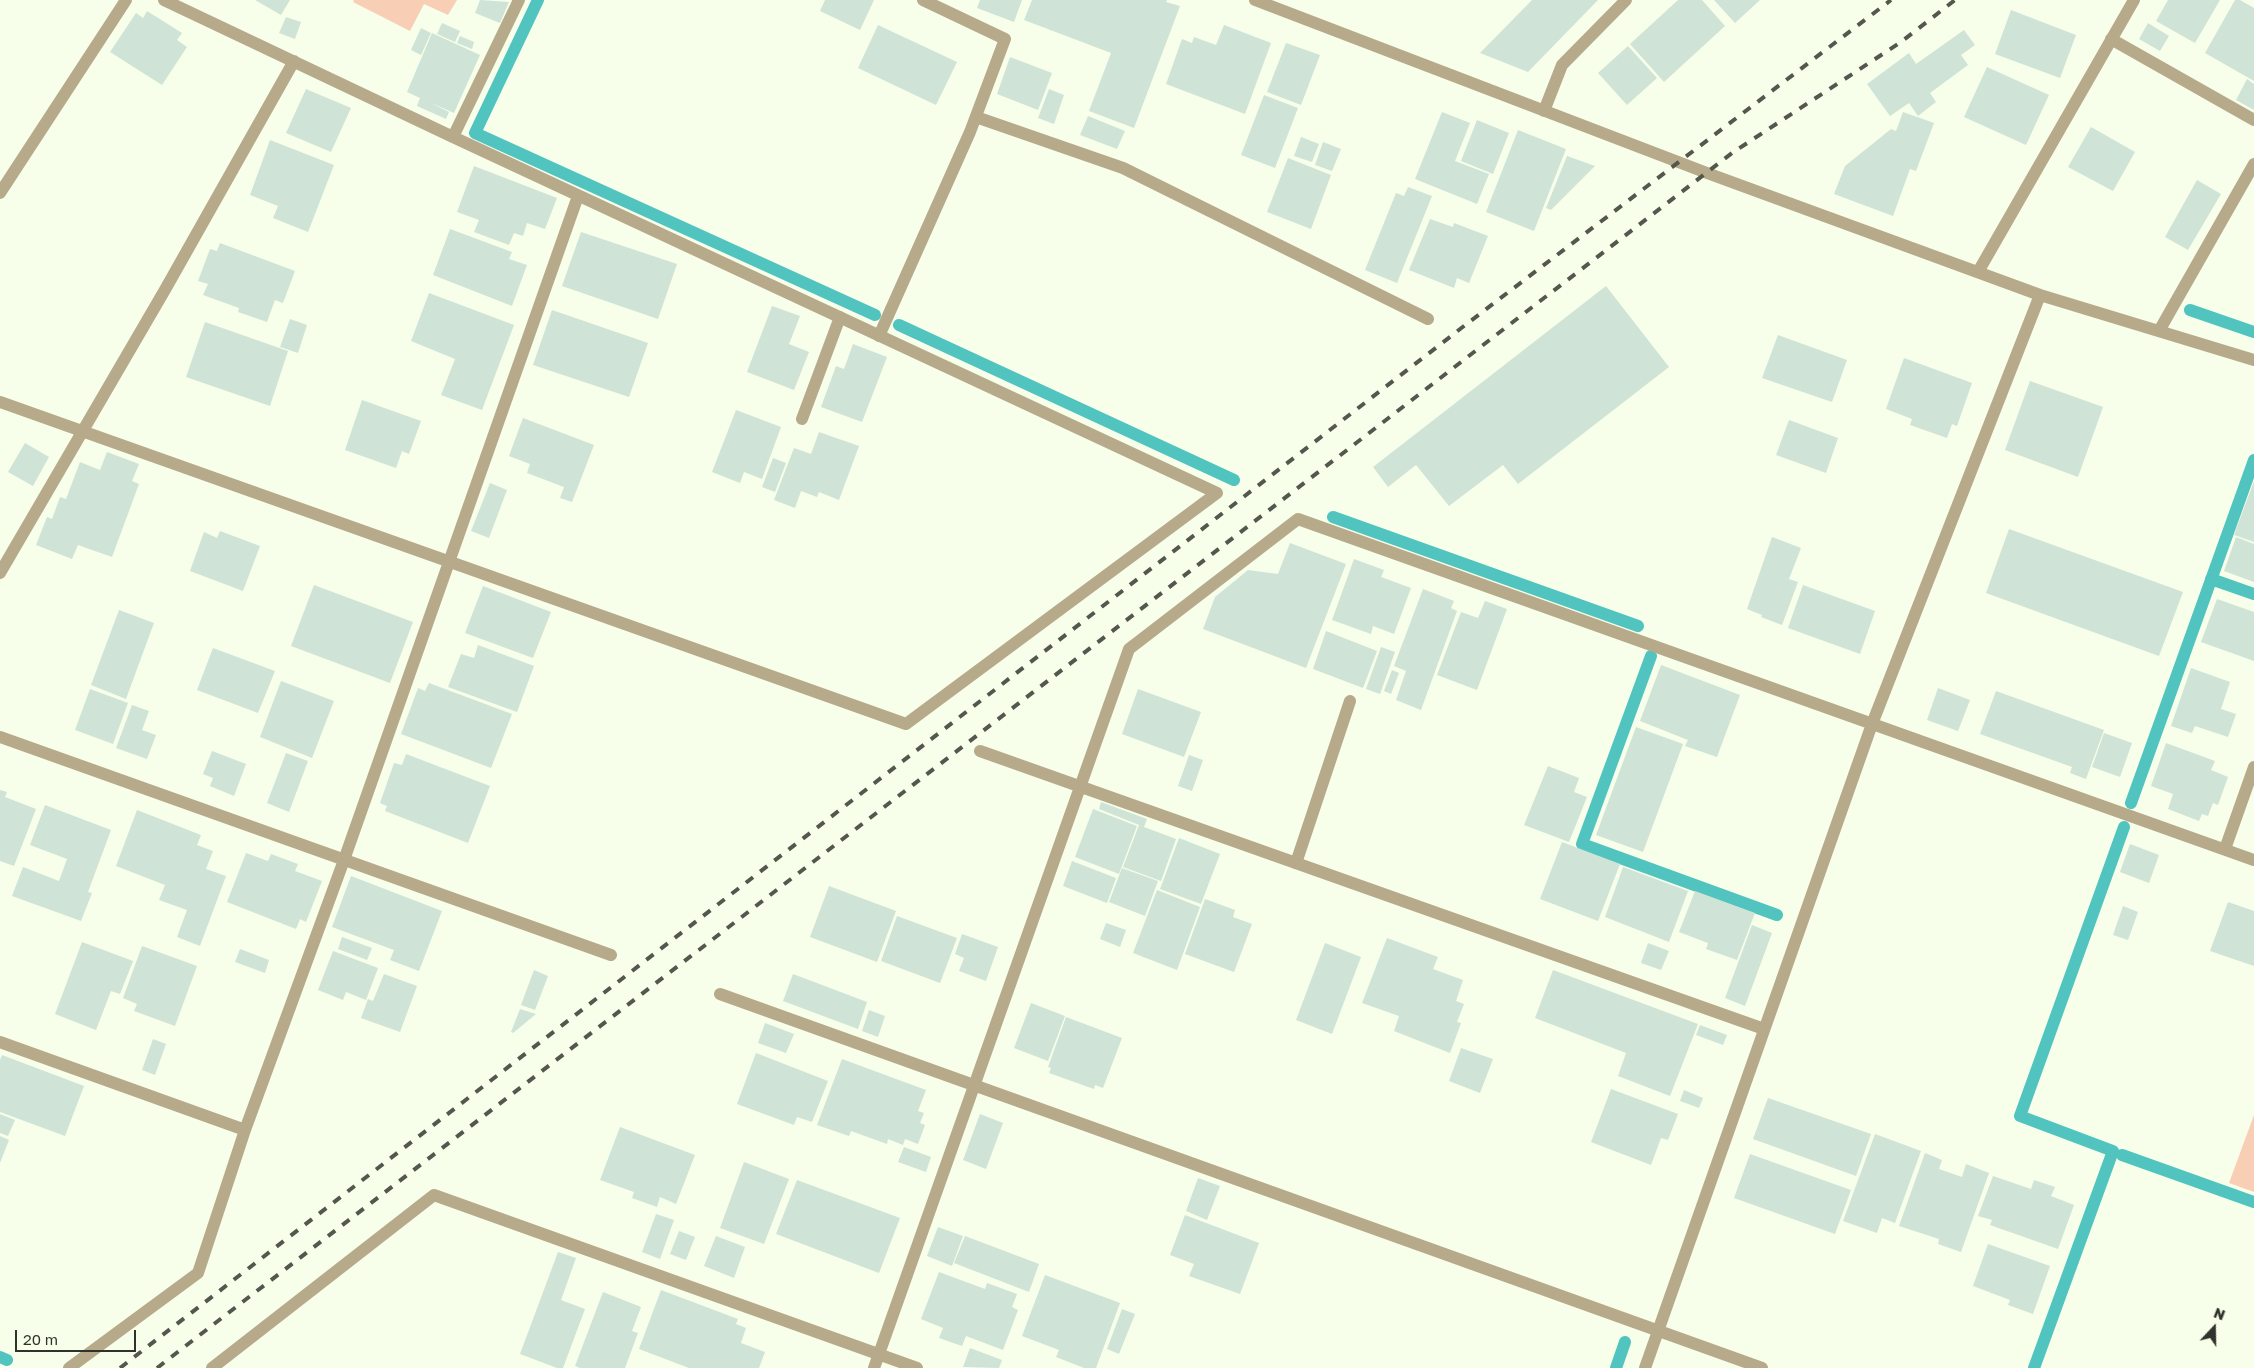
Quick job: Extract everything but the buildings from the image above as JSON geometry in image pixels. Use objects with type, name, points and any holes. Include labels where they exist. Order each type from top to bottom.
[{"type":"street","points":[[0,193],[126,0]]},
{"type":"street","points":[[0,402],[906,724],[1217,492],[453,138],[164,0]]},
{"type":"street","points":[[453,138],[519,0]]},
{"type":"street","points":[[879,336],[976,116],[1005,40],[923,0]]},
{"type":"street","points":[[1255,0],[1544,111],[2040,295],[2254,360]]},
{"type":"street","points":[[1544,111],[1562,65],[1626,0]]},
{"type":"street","points":[[1978,272],[2134,0]]},
{"type":"street","points":[[2111,40],[2254,120]]},
{"type":"street","points":[[0,573],[294,61]]},
{"type":"street","points":[[976,116],[1123,168],[1428,319]]},
{"type":"street","points":[[2159,331],[2254,164]]},
{"type":"street","points":[[69,1368],[198,1273],[245,1130],[344,860],[578,196]]},
{"type":"street","points":[[1645,1368],[1872,724],[2040,295]]},
{"type":"street","points":[[802,419],[840,317]]},
{"type":"street","points":[[874,1368],[1129,649],[1298,519],[2254,860]]},
{"type":"street","points":[[1296,863],[1350,701]]},
{"type":"street","points":[[0,737],[611,955]]},
{"type":"street","points":[[980,751],[1764,1029]]},
{"type":"street","points":[[2225,849],[2254,767]]},
{"type":"street","points":[[720,994],[1762,1368]]},
{"type":"street","points":[[0,1042],[245,1130]]},
{"type":"street","points":[[212,1368],[434,1195],[917,1368]]},
{"type":"shaded area","points":[[354,0],[457,0],[448,15],[424,4],[410,31],[353,2]]},
{"type":"shaded area","points":[[2254,1115],[2254,1192],[2229,1183]]},
{"type":"waterway","points":[[538,0],[475,133],[875,315]]},
{"type":"waterway","points":[[2190,310],[2254,332]]},
{"type":"waterway","points":[[899,325],[1234,480]]},
{"type":"waterway","points":[[2131,803],[2254,460]]},
{"type":"waterway","points":[[1333,517],[1638,626]]},
{"type":"waterway","points":[[2211,579],[2254,594]]},
{"type":"waterway","points":[[1651,656],[1582,844],[1777,915]]},
{"type":"waterway","points":[[2034,1368],[2113,1151],[2020,1116],[2124,827]]},
{"type":"waterway","points":[[2122,1155],[2254,1202]]},
{"type":"waterway","points":[[1616,1368],[1625,1342]]},
{"type":"waterway","points":[[0,1357],[7,1360]]},
{"type":"railway","points":[[120,1368],[1464,326],[1891,0]]},
{"type":"railway","points":[[157,1368],[1732,153],[1901,42],[1955,0]]}]
